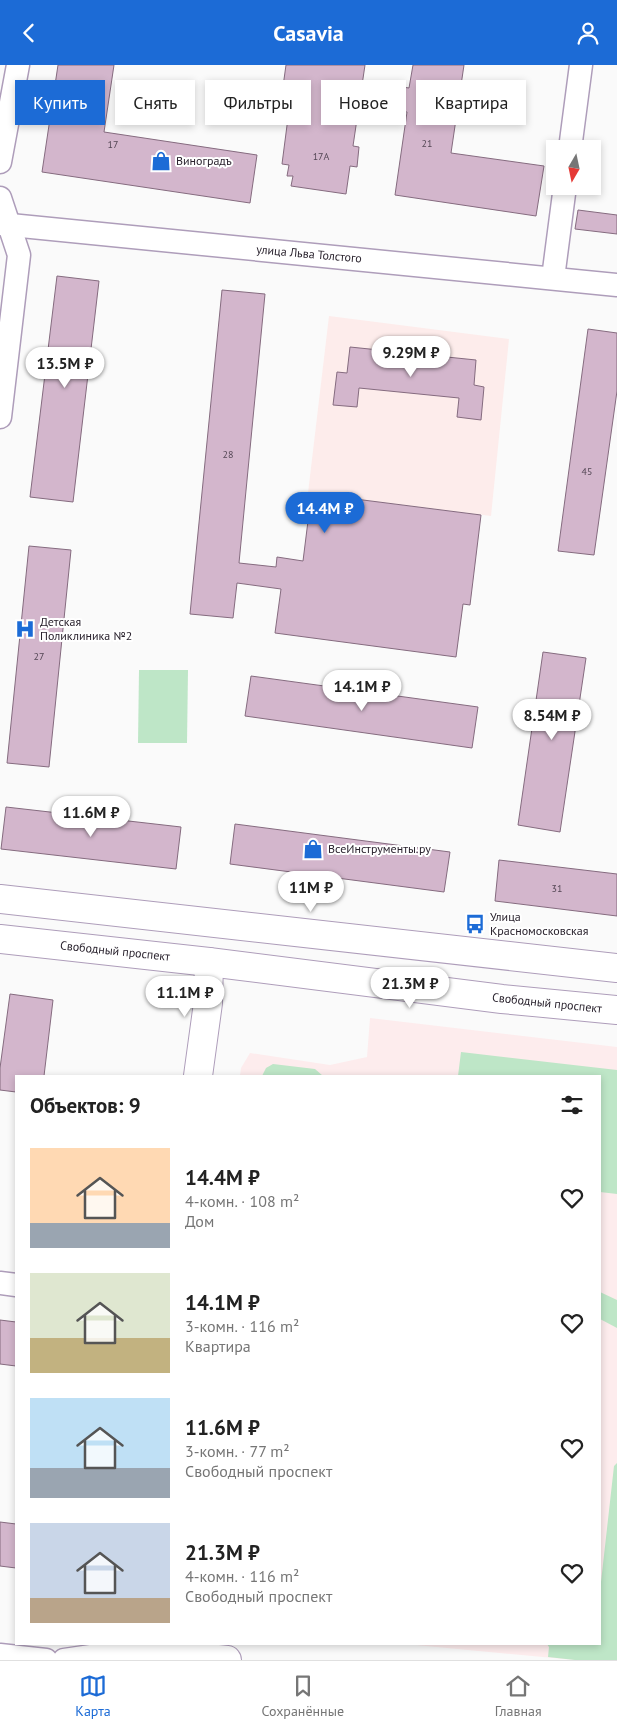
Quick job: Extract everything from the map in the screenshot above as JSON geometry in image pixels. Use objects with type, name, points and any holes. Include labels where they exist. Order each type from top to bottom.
[{"type":"main road","points":[[0,899],[617,968]]},
{"type":"main road","name":"Свободный проспект","points":[[0,939],[208,962],[502,999],[617,1010]]},
{"type":"main road","points":[[198,1075],[208,1003],[208,962]]},
{"type":"main road","points":[[133,1647],[227,1660]]},
{"type":"street","points":[[0,162],[18,65]]},
{"type":"street","points":[[571,140],[580,65]]},
{"type":"street","points":[[553,278],[564,195]]},
{"type":"street","points":[[0,198],[5,224],[19,255],[0,417]]},
{"type":"street","name":"улица Льва Толстого","points":[[5,224],[617,285]]},
{"type":"street","points":[[0,1283],[15,1285]]},
{"type":"street","points":[[64,1660],[133,1647]]},
{"type":"street","points":[[0,1655],[46,1660]]},
{"type":"shaded area","points":[[329,316],[509,339],[491,516],[308,493]]},
{"type":"shaded area","points":[[370,1018],[617,1047],[617,1660],[575,1660],[416,1645],[601,1645],[601,1075],[240,1075],[241,1068],[250,1053],[330,1065],[367,1057]]},
{"type":"green space","points":[[139,670],[188,670],[187,743],[138,743]]},
{"type":"green space","points":[[461,1052],[617,1070],[617,1194],[601,1192],[601,1075],[458,1075]]},
{"type":"green space","points":[[273,1064],[315,1069],[322,1075],[262,1075],[266,1068]]},
{"type":"green space","points":[[601,1292],[617,1300],[617,1328],[601,1320]]},
{"type":"green space","points":[[617,1463],[617,1660],[575,1660],[548,1657],[548,1645],[601,1645],[601,1582],[614,1466]]},
{"type":"building","points":[[58,65],[114,65],[104,132],[257,155],[250,203],[42,172],[49,125],[105,125],[105,80],[56,80]]},
{"type":"building","points":[[286,65],[365,65],[363,80],[321,80],[321,125],[356,125],[353,146],[359,147],[357,167],[350,166],[346,194],[291,186],[293,176],[287,176],[289,165],[282,164],[287,125],[311,125],[311,80],[284,80]]},
{"type":"building","points":[[413,65],[464,65],[462,80],[416,80],[416,125],[455,125],[451,153],[544,166],[536,216],[395,195],[406,125],[406,88],[409,88]]},
{"type":"building","points":[[578,210],[617,215],[617,234],[575,229]]},
{"type":"building","points":[[57,276],[99,281],[73,502],[30,497]]},
{"type":"building","points":[[222,290],[265,294],[239,563],[276,567],[277,557],[303,561],[308,521],[305,521],[308,493],[481,515],[470,605],[463,604],[456,657],[275,633],[281,589],[237,583],[233,618],[190,614]]},
{"type":"building","points":[[588,329],[617,333],[617,391],[594,555],[558,551]]},
{"type":"building","points":[[350,347],[476,360],[474,385],[484,387],[481,420],[457,417],[459,398],[359,388],[357,407],[333,405],[337,372],[347,373]]},
{"type":"building","points":[[29,546],[71,550],[49,767],[7,763]]},
{"type":"building","points":[[543,652],[586,658],[560,832],[518,825]]},
{"type":"building","points":[[251,676],[478,707],[472,748],[245,716]]},
{"type":"building","points":[[6,807],[181,827],[176,869],[1,849]]},
{"type":"building","points":[[235,824],[450,852],[444,892],[230,864]]},
{"type":"building","points":[[499,860],[617,874],[617,916],[495,901]]},
{"type":"building","points":[[10,994],[53,1000],[44,1075],[15,1075],[15,1092],[0,1090],[0,1068]]},
{"type":"building","points":[[0,1320],[15,1322],[15,1366],[0,1364]]},
{"type":"building","points":[[0,1522],[15,1524],[15,1568],[0,1566]]},
{"type":"place","name":"Виноградъ","points":[[161,161]]},
{"type":"place","name":"Детская Поликлиника №2","points":[[25,629]]},
{"type":"place","name":"ВсеИнструменты.ру","points":[[313,849]]},
{"type":"place","name":"Улица Красномосковская","points":[[475,924]]}]
